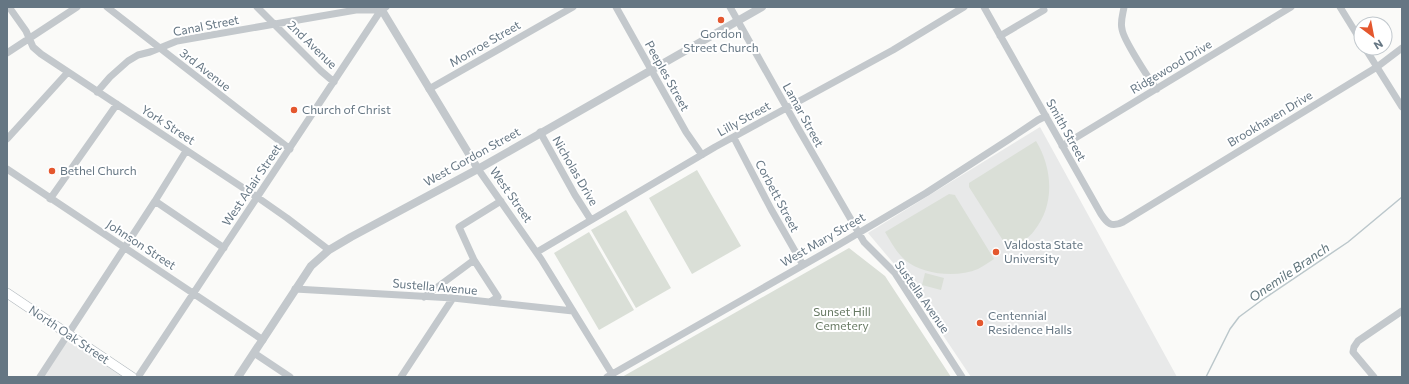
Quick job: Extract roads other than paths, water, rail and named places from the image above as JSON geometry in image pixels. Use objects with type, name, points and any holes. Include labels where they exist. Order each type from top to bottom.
[{"type":"main road","name":"North Oak Street","points":[[7,293],[132,377]]},
{"type":"street","name":"York Street","points":[[9,7],[26,31],[28,39],[33,47],[41,54],[257,197],[329,250]]},
{"type":"street","points":[[7,53],[77,7]]},
{"type":"street","name":"3rd Avenue","points":[[107,7],[290,149]]},
{"type":"street","name":"2nd Avenue","points":[[257,7],[334,82]]},
{"type":"street","name":"Monroe Street","points":[[429,89],[573,7]]},
{"type":"street","name":"Peeples Street","points":[[616,7],[686,132],[702,155]]},
{"type":"street","name":"Lamar Street","points":[[730,7],[837,197],[859,232]]},
{"type":"street","name":"West Gordon Street","points":[[238,377],[311,266],[329,250],[478,169],[540,132],[762,7]]},
{"type":"street","name":"Lilly Street","points":[[537,252],[702,155],[893,50],[964,7]]},
{"type":"street","name":"Smith Street","points":[[984,7],[1062,146],[1108,224],[1119,224],[1148,207]]},
{"type":"street","points":[[1124,7],[1122,29],[1152,84],[1157,89]]},
{"type":"street","name":"Ridgewood Drive","points":[[1062,146],[1157,89],[1279,10],[1291,7]]},
{"type":"street","points":[[1340,7],[1353,28]]},
{"type":"street","name":"Canal Street","points":[[97,92],[110,77],[128,61],[138,55],[177,41],[356,10],[382,8]]},
{"type":"street","name":"West Street","points":[[382,8],[478,169],[537,252],[573,311],[609,376]]},
{"type":"street","name":"West Adair Street","points":[[138,377],[382,8]]},
{"type":"street","points":[[1000,36],[1044,10]]},
{"type":"street","name":"Brookhaven Drive","points":[[1148,207],[1377,67],[1402,48]]},
{"type":"street","points":[[1370,56],[1402,107]]},
{"type":"street","points":[[7,139],[68,72]]},
{"type":"street","points":[[50,198],[117,104]]},
{"type":"street","name":"West Mary Street","points":[[609,376],[859,232],[926,192],[1046,116]]},
{"type":"street","name":"Nicholas Drive","points":[[540,132],[571,189],[591,220]]},
{"type":"street","name":"Corbett Street","points":[[734,138],[767,203],[803,265]]},
{"type":"street","points":[[40,377],[155,201],[186,150]]},
{"type":"street","name":"Johnson Street","points":[[7,169],[262,340]]},
{"type":"street","points":[[155,201],[224,248]]},
{"type":"street","points":[[490,302],[498,297],[474,260],[459,227],[501,201]]},
{"type":"street","name":"Sustella Avenue","points":[[859,232],[864,242],[895,273],[962,377]]},
{"type":"street","points":[[424,297],[474,260]]},
{"type":"street","name":"Sustella Avenue","points":[[295,289],[453,298],[573,311]]},
{"type":"street","points":[[401,377],[453,298]]},
{"type":"street","points":[[1374,377],[1353,352],[1354,347],[1358,341],[1402,311]]},
{"type":"street","points":[[254,353],[290,377]]},
{"type":"waterway","name":"Onemile Branch","points":[[1206,377],[1230,329],[1239,317],[1348,242],[1402,197]]},
{"type":"place","name":"Gordon Street Church","points":[[721,20]]},
{"type":"place","name":"Church of Christ","points":[[294,110]]},
{"type":"place","name":"Bethel Church","points":[[52,171]]},
{"type":"place","name":"Valdosta State University","points":[[996,252]]},
{"type":"place","name":"Centennial Residence Halls","points":[[980,323]]},
{"type":"park label","name":"Sunset Hill Cemetery","points":[[842,319]]}]
